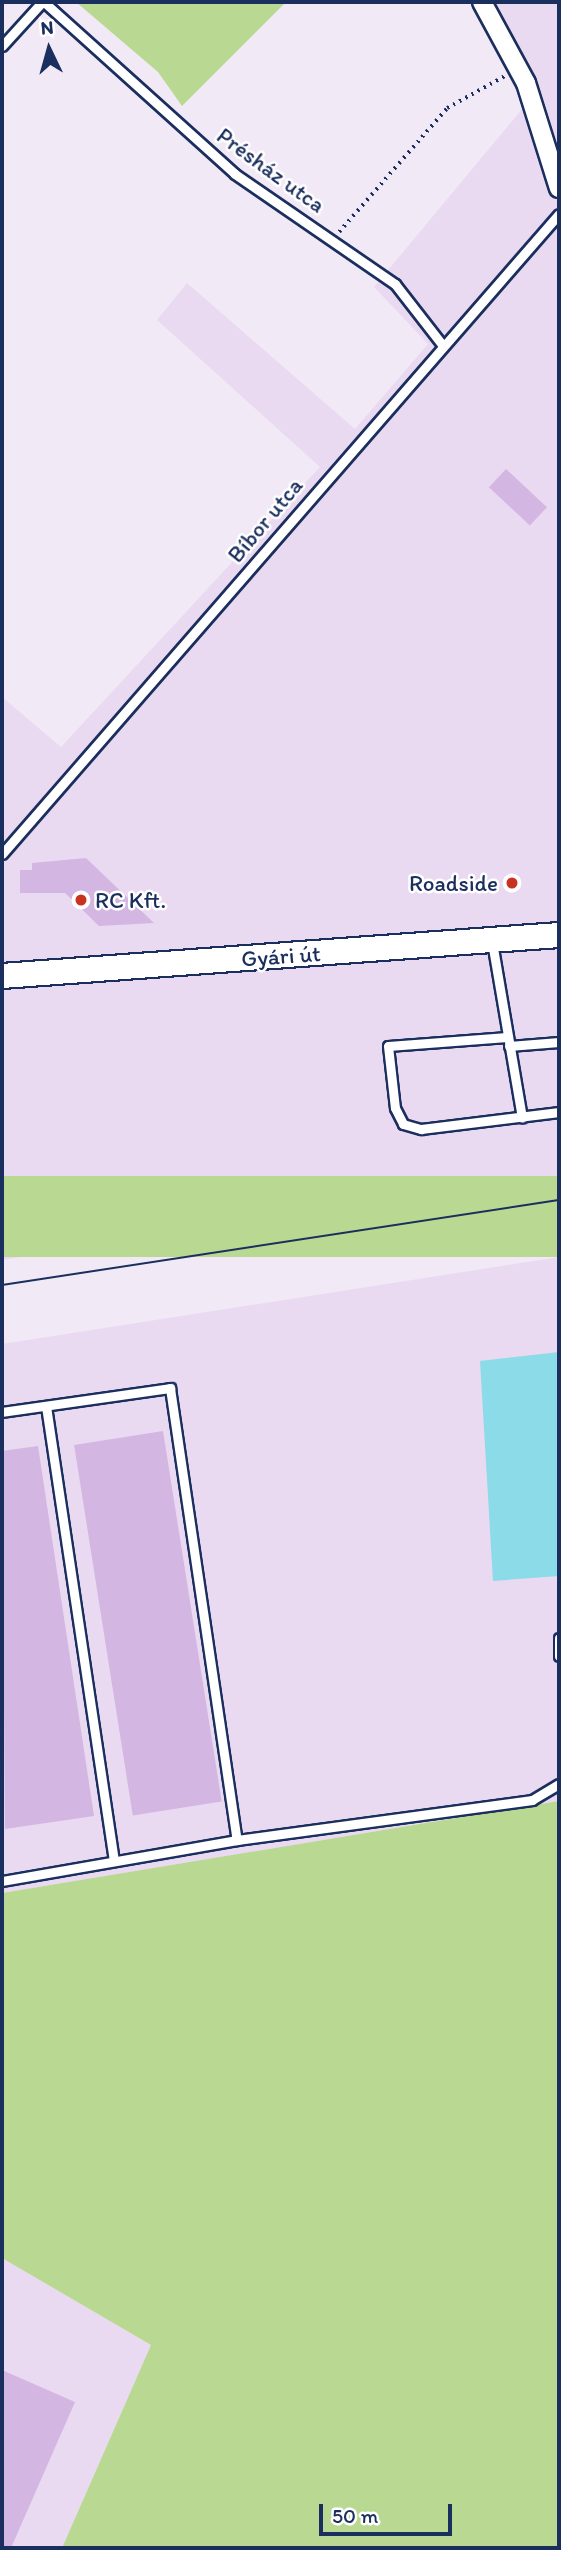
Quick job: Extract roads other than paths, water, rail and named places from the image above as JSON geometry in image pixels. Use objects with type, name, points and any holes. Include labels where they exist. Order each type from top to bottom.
[{"type":"street","points":[[482,2],[519,69],[559,188]]},
{"type":"street","name":"Gyári út","points":[[2,976],[559,935]]},
{"type":"lane","points":[[2,46],[43,2]]},
{"type":"lane","name":"Présház utca","points":[[43,2],[235,174],[395,284],[441,343]]},
{"type":"lane","name":"Bíbor utca","points":[[2,854],[441,343],[559,214]]},
{"type":"lane","points":[[492,940],[522,1117]]},
{"type":"lane","points":[[559,1042],[388,1046],[394,1108],[403,1124],[421,1129],[559,1112]]},
{"type":"lane","points":[[2,1412],[170,1388],[237,1840]]},
{"type":"lane","points":[[46,1406],[114,1861]]},
{"type":"lane","points":[[559,1638],[559,1656]]},
{"type":"lane","points":[[2,1881],[237,1840],[532,1800],[559,1784]]},
{"type":"water","points":[[559,1352],[559,1576],[493,1581],[480,1361]]},
{"type":"tram line","points":[[2,1285],[559,1200]]},
{"type":"place","name":"Roadside","points":[[512,883]]},
{"type":"place","name":"RC Kft.","points":[[81,900]]}]
